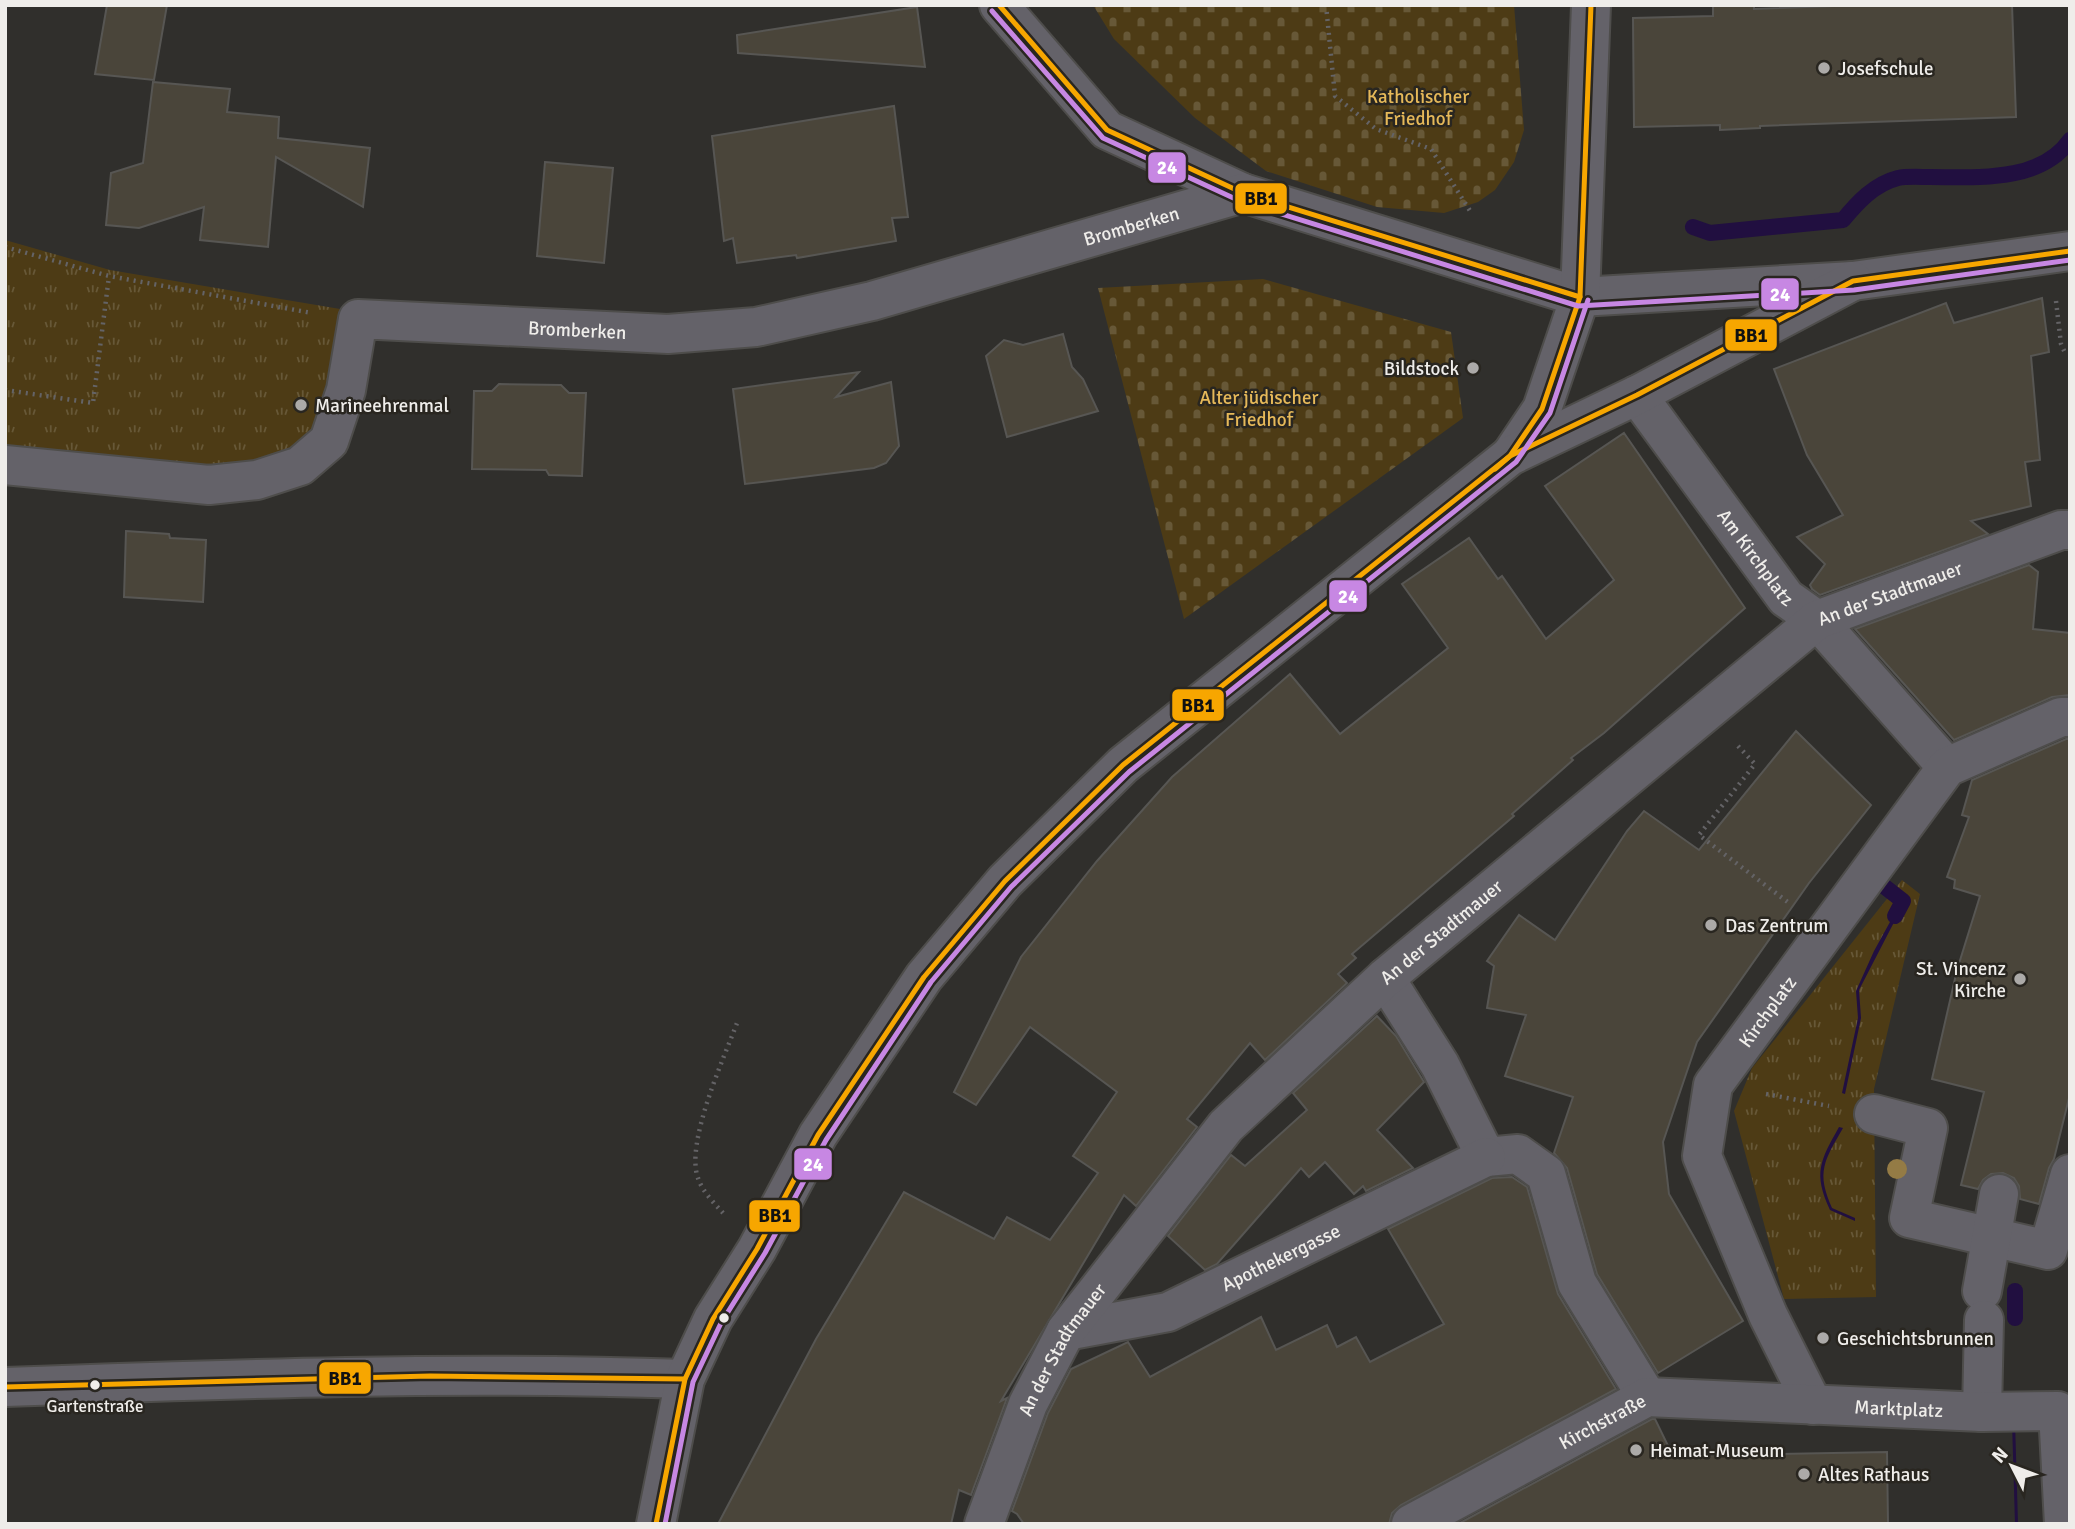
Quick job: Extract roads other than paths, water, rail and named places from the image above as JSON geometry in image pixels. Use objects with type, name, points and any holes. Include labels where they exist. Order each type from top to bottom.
[{"type":"street","points":[[999,5],[1107,130],[1243,193],[1580,297],[1853,281],[2060,253]]},
{"type":"street","points":[[1510,456],[1542,409],[1580,297],[1591,5]]},
{"type":"street","name":"Bromberken","points":[[5,465],[209,485],[257,480],[300,466],[329,441],[346,390],[358,319],[668,334],[756,327],[872,301],[1243,193]]},
{"type":"street","points":[[656,1524],[685,1379],[713,1319],[757,1249],[818,1135],[924,977],[1006,881],[1123,765],[1510,456],[1637,395],[1853,281]]},
{"type":"street","name":"Am Kirchplatz","points":[[1637,395],[1786,598],[1817,620],[1947,767]]},
{"type":"street","name":"An der Stadtmauer","points":[[984,1524],[1028,1404],[1066,1331],[1226,1126],[1385,978],[1817,620],[2061,530],[2070,530]]},
{"type":"street","points":[[1947,767],[2061,717],[2070,717]]},
{"type":"street","name":"Kirchplatz","points":[[1813,1405],[1768,1315],[1702,1156],[1713,1085],[1947,767]]},
{"type":"street","points":[[1385,978],[1440,1065],[1486,1157]]},
{"type":"street","points":[[1874,1114],[1928,1128],[1909,1218],[2048,1250],[2070,1174]]},
{"type":"street","name":"Apothekergasse","points":[[1066,1331],[1168,1312],[1486,1157],[1518,1154],[1546,1174],[1577,1283],[1647,1397]]},
{"type":"street","points":[[1982,1412],[1983,1305],[1990,1237],[1999,1194]]},
{"type":"street","points":[[5,1387],[277,1379],[581,1375],[685,1379]]},
{"type":"street","name":"Kirchstraße","points":[[1411,1524],[1647,1397],[1813,1405]]},
{"type":"street","name":"Marktplatz","points":[[1813,1405],[1982,1412],[2058,1411],[2064,1524]]},
{"type":"waterway","points":[[1693,227],[1710,233],[1843,220],[1867,195],[1889,181],[1909,177],[1987,177],[2025,171],[2057,154],[2070,140]]},
{"type":"waterway","points":[[1885,887],[1903,901],[1895,916]]},
{"type":"waterway","points":[[2015,1291],[2015,1318]]},
{"type":"place","name":"Josefschule","points":[[1824,68]]},
{"type":"place","name":"Bildstock","points":[[1473,368]]},
{"type":"place","name":"Marineehrenmal","points":[[301,405]]},
{"type":"place","name":"Das Zentrum","points":[[1711,925]]},
{"type":"place","name":"St. Vincenz Kirche","points":[[2020,979]]},
{"type":"place","name":"Geschichtsbrunnen","points":[[1823,1338]]},
{"type":"place","name":"Gartenstraße","points":[[95,1385]]},
{"type":"place","name":"Heimat-Museum","points":[[1636,1450]]},
{"type":"place","name":"Altes Rathaus","points":[[1804,1474]]},
{"type":"park label","name":"Katholischer Friedhof","points":[[1418,107]]},
{"type":"park label","name":"Alter jüdischer Friedhof","points":[[1259,408]]}]
